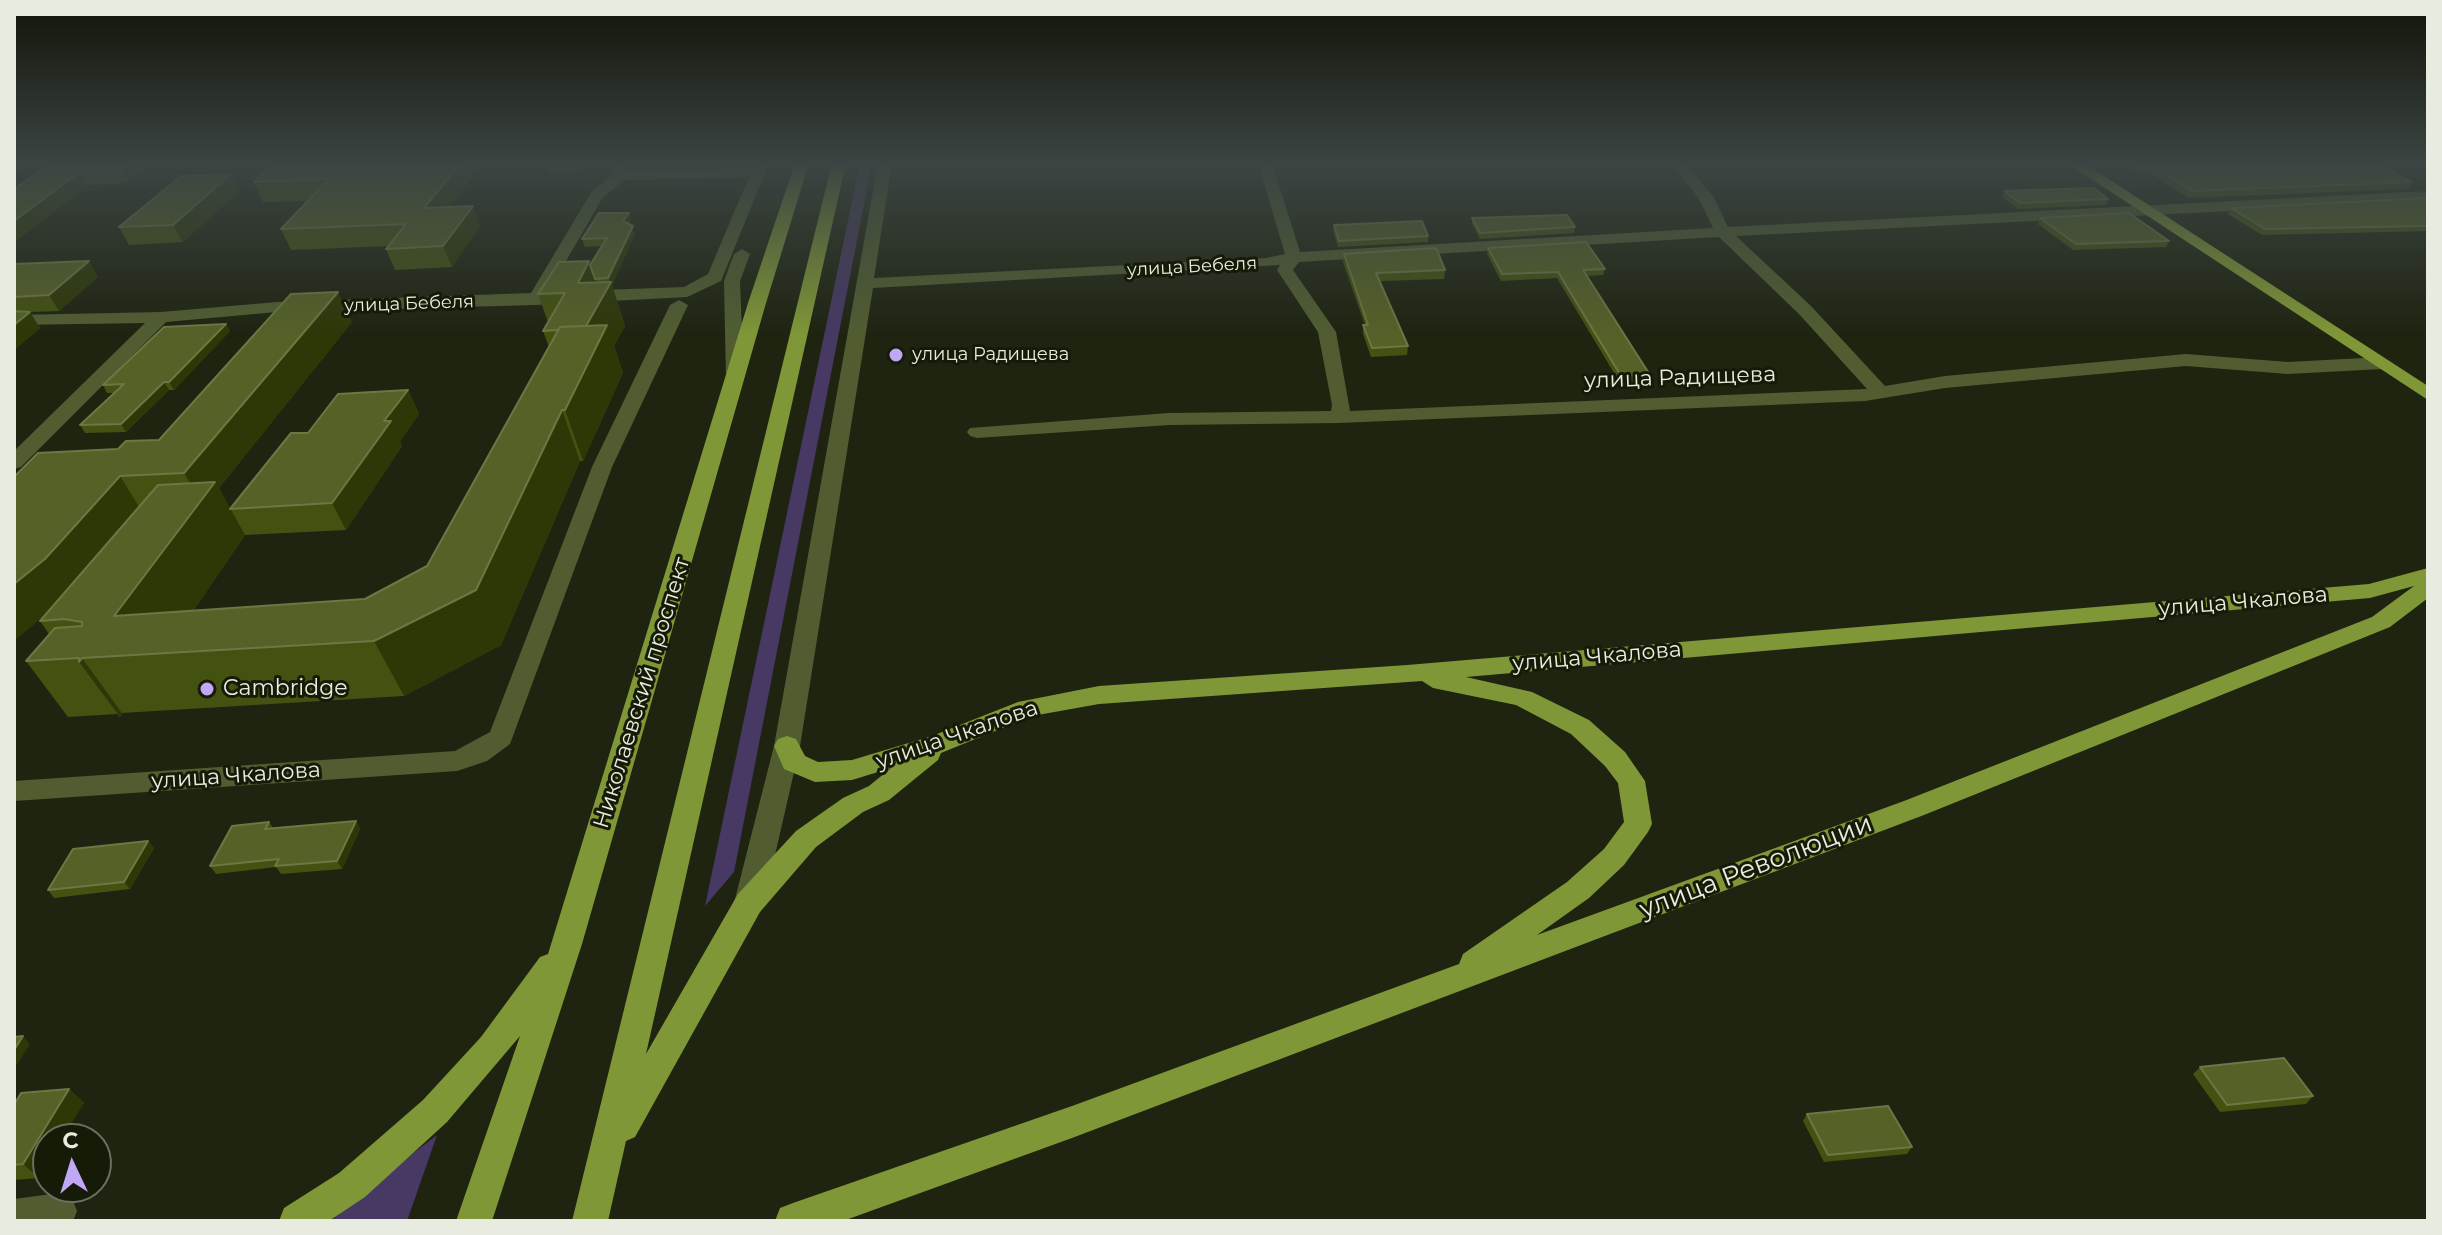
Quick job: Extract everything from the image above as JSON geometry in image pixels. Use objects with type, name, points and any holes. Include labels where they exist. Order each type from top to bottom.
[{"type":"main road","name":"Николаевский проспект","points":[[474,1221],[567,944],[783,221]]},
{"type":"main road","points":[[590,1221],[826,221]]},
{"type":"main road","points":[[2164,221],[2428,394]]},
{"type":"main road","name":"улица Чкалова","points":[[787,746],[794,762],[815,772],[852,770],[941,743],[1027,708],[1099,695],[1407,674],[2370,591],[2428,575]]},
{"type":"main road","name":"улица Революции","points":[[793,1221],[1072,1122],[1914,808],[2381,622],[2428,587]]},
{"type":"main road","points":[[1407,674],[1523,698],[1580,727],[1615,759],[1631,781],[1638,824],[1614,857],[1578,890],[1446,983]]},
{"type":"main road","points":[[608,1152],[749,903],[806,839],[853,805],[879,793],[941,743]]},
{"type":"main road","points":[[297,1221],[352,1185],[435,1111],[493,1047],[567,944]]},
{"type":"street","points":[[535,300],[581,221]]},
{"type":"street","name":"улица Бебеля","points":[[14,320],[161,317],[277,307],[535,300],[670,300],[715,277],[738,221]]},
{"type":"street","points":[[736,383],[732,281],[755,221]]},
{"type":"street","points":[[749,903],[787,746],[876,221]]},
{"type":"street","points":[[1283,221],[1294,257],[1285,270],[1327,332],[1342,405],[1339,417]]},
{"type":"street","points":[[1717,221],[1723,232],[1805,310],[1879,391]]},
{"type":"street","name":"улица Бебеля","points":[[867,283],[1266,263],[1294,257],[1966,221]]},
{"type":"street","name":"улица Чкалова","points":[[14,791],[457,761],[477,754],[501,737],[602,467],[670,300]]},
{"type":"street","points":[[14,463],[161,317]]},
{"type":"street","name":"улица Радищева","points":[[977,432],[1169,419],[1339,417],[1865,395],[1945,382],[2186,360],[2288,368],[2382,363]]},
{"type":"street","points":[[14,1217],[59,1211]]},
{"type":"shaded area","points":[[848,221],[861,221],[734,872],[705,906]]},
{"type":"shaded area","points":[[437,1135],[407,1221],[331,1221],[416,1151]]},
{"type":"building","points":[[127,221],[178,221],[173,225],[119,227]]},
{"type":"building","points":[[289,221],[462,221],[443,246],[386,249],[406,224],[281,229]]},
{"type":"building","points":[[594,221],[623,221],[633,226],[608,278],[595,279],[590,265],[607,238],[582,239]]},
{"type":"building","points":[[1422,221],[1428,236],[1339,241],[1334,225]]},
{"type":"building","points":[[1473,221],[1571,221],[1575,227],[1480,233]]},
{"type":"building","points":[[2044,221],[2140,221],[2169,241],[2076,244]]},
{"type":"building","points":[[2251,221],[2428,221],[2428,226],[2265,229]]},
{"type":"building","points":[[1586,242],[1605,269],[1583,270],[1650,375],[1621,376],[1558,272],[1502,274],[1488,248]]},
{"type":"building","points":[[1436,248],[1445,270],[1376,273],[1408,346],[1372,348],[1363,325],[1368,325],[1344,254]]},
{"type":"building","points":[[89,261],[49,295],[14,297],[14,264]]},
{"type":"building","points":[[589,261],[578,283],[611,282],[586,326],[543,331],[565,293],[538,294],[559,262]]},
{"type":"building","points":[[338,292],[184,473],[120,476],[45,559],[14,584],[14,477],[38,453],[118,449],[126,441],[159,440],[291,294]]},
{"type":"building","points":[[14,311],[30,312],[14,325]]},
{"type":"building","points":[[226,324],[169,382],[164,382],[121,424],[80,425],[124,384],[103,385],[164,327]]},
{"type":"building","points":[[607,325],[565,410],[562,410],[476,590],[374,641],[82,658],[79,662],[79,658],[26,661],[55,628],[82,626],[82,622],[64,619],[40,621],[158,485],[215,482],[114,616],[365,599],[427,566],[560,327]]},
{"type":"building","points":[[408,390],[384,421],[391,421],[332,503],[230,509],[291,433],[308,433],[338,394]]},
{"type":"building","points":[[356,821],[337,861],[275,866],[279,859],[210,866],[232,826],[269,822],[265,829]]},
{"type":"building","points":[[148,841],[124,882],[48,890],[73,849]]},
{"type":"building","points":[[23,1036],[14,1050],[14,1037]]},
{"type":"building","points":[[2284,1058],[2313,1096],[2227,1105],[2200,1067]]},
{"type":"building","points":[[69,1089],[48,1123],[32,1123],[32,1149],[23,1164],[14,1165],[14,1105],[21,1093]]},
{"type":"building","points":[[1888,1106],[1912,1147],[1828,1155],[1807,1114]]},
{"type":"place","name":"улица Радищева","points":[[896,355]]},
{"type":"place","name":"Cambridge","points":[[207,689]]}]
